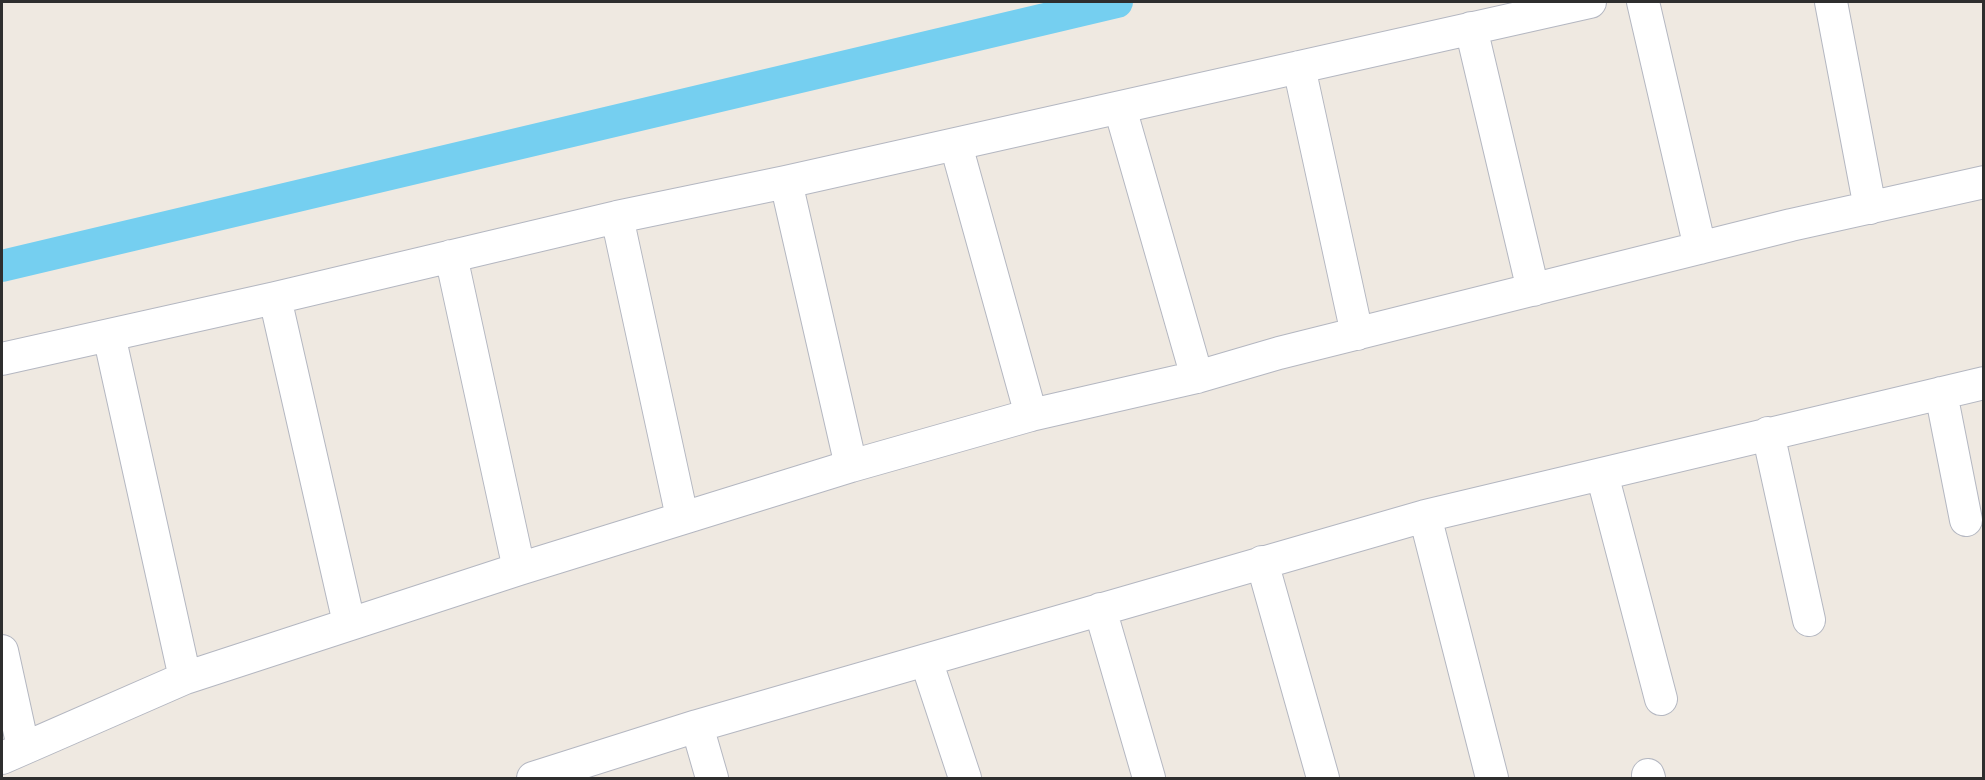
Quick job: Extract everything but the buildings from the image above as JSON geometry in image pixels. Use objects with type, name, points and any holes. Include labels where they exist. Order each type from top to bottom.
[{"type":"street","points":[[2,359],[616,218],[956,145],[1590,2]]},
{"type":"street","points":[[1642,2],[1700,248]]},
{"type":"street","points":[[1831,2],[1870,208]]},
{"type":"street","points":[[1471,28],[1533,290]]},
{"type":"street","points":[[1299,67],[1357,334]]},
{"type":"street","points":[[1120,108],[1197,377]]},
{"type":"street","points":[[956,145],[1031,414]]},
{"type":"street","points":[[786,182],[850,466]]},
{"type":"street","points":[[2,651],[12,752],[185,678],[349,623],[850,466],[1031,414],[1197,377],[1279,353],[1700,248],[1983,182]]},
{"type":"street","points":[[616,218],[682,517]]},
{"type":"street","points":[[451,256],[519,569]]},
{"type":"street","points":[[275,298],[349,623]]},
{"type":"street","points":[[110,335],[185,678]]},
{"type":"street","points":[[533,778],[697,726],[1425,516],[1983,383]]},
{"type":"street","points":[[1941,393],[1966,520]]},
{"type":"street","points":[[1768,433],[1809,620]]},
{"type":"street","points":[[1602,474],[1661,699]]},
{"type":"street","points":[[1425,516],[1492,778]]},
{"type":"street","points":[[1262,562],[1323,778]]},
{"type":"street","points":[[1101,609],[1149,778]]},
{"type":"street","points":[[926,660],[965,778]]},
{"type":"street","points":[[697,726],[712,778]]},
{"type":"waterway","points":[[2,266],[1117,2]]}]
